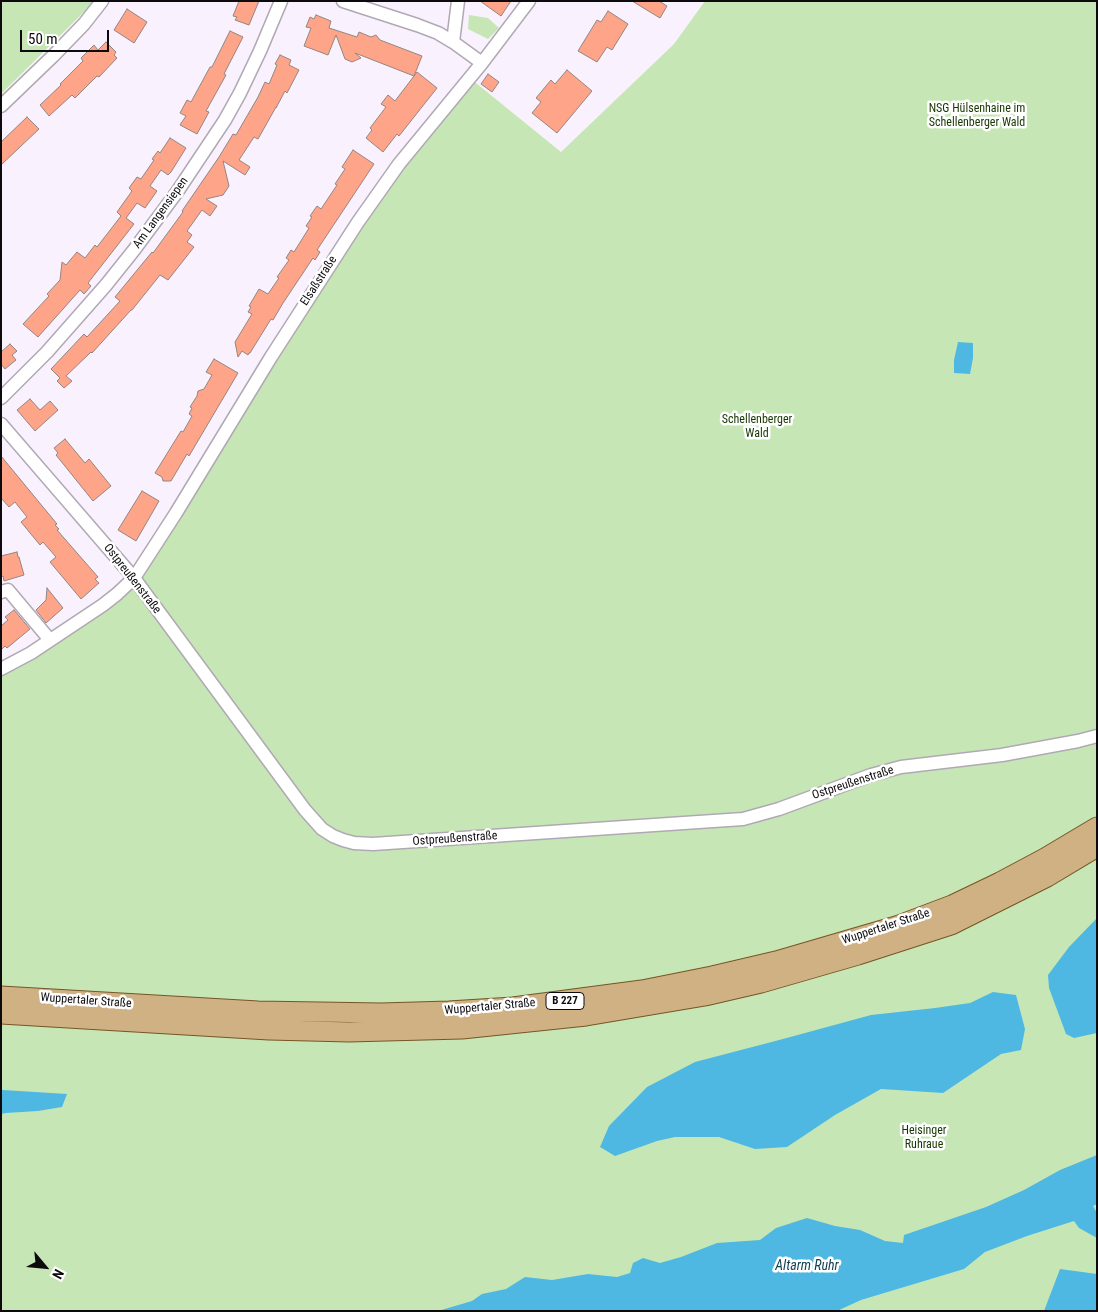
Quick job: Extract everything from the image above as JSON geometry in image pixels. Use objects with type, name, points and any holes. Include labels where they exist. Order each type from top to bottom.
[{"type":"main road","name":"Wuppertaler Straße","points":[[1,996],[258,1011],[381,1013],[513,1007],[642,990],[776,961],[899,925],[952,905],[1000,882],[1097,827]]},
{"type":"main road","name":"Wuppertaler Straße","points":[[1,1014],[269,1030],[349,1032],[462,1029],[586,1016],[705,996],[761,983],[942,928],[1047,877],[1097,848]]},
{"type":"street","points":[[1,106],[84,24],[102,1]]},
{"type":"street","name":"Am Langensiepen","points":[[1,398],[48,352],[106,285],[177,192],[225,120],[240,93],[260,52],[281,1]]},
{"type":"street","points":[[343,1],[438,33],[482,63]]},
{"type":"street","points":[[453,42],[458,1]]},
{"type":"street","name":"Elsaßstraße","points":[[1,670],[50,640],[118,594],[134,578],[266,365],[358,222],[399,164],[482,63],[529,1]]},
{"type":"street","name":"Ostpreußenstraße","points":[[1,424],[134,578],[305,810],[322,829],[333,836],[354,843],[420,842],[743,819],[780,809],[871,775],[901,768],[1002,755],[1097,736]]},
{"type":"street","points":[[1,592],[8,590],[50,640]]},
{"type":"green space","points":[[1,1],[95,1],[1,94]]},
{"type":"green space","points":[[705,1],[1097,1],[1097,1311],[1,1311],[1,671],[119,595],[360,223],[471,79],[561,152],[674,44]]},
{"type":"green space","points":[[469,15],[488,18],[499,28],[488,39],[468,29]]},
{"type":"water","points":[[958,342],[973,343],[970,374],[954,373],[954,360]]},
{"type":"water","points":[[1097,918],[1097,1033],[1074,1038],[1066,1034],[1049,988],[1048,975],[1069,947]]},
{"type":"water","points":[[993,992],[1016,995],[1025,1029],[1021,1050],[1001,1054],[943,1093],[881,1089],[835,1115],[787,1147],[755,1149],[719,1137],[675,1137],[657,1141],[615,1156],[600,1147],[609,1126],[647,1087],[695,1062],[871,1015],[970,1003]]},
{"type":"water","points":[[1,1090],[67,1094],[62,1107],[1,1114]]},
{"type":"water","name":"Altarm Ruhr","points":[[1097,1155],[1097,1204],[1093,1206],[1097,1213],[1097,1238],[1079,1228],[1074,1221],[985,1252],[964,1269],[861,1300],[837,1311],[438,1311],[472,1301],[482,1294],[506,1289],[525,1277],[552,1280],[588,1274],[617,1277],[630,1273],[633,1263],[643,1258],[660,1263],[717,1243],[760,1240],[776,1228],[807,1218],[835,1226],[860,1230],[885,1241],[903,1243],[904,1235],[986,1207],[1024,1190],[1060,1170]]},
{"type":"water","points":[[1060,1269],[1097,1274],[1097,1311],[1044,1311]]},
{"type":"building","points":[[239,1],[259,1],[249,25],[235,20],[237,17],[233,16]]},
{"type":"building","points":[[480,1],[511,1],[501,16]]},
{"type":"building","points":[[632,1],[659,1],[667,6],[660,18]]},
{"type":"building","points":[[127,9],[147,22],[134,43],[114,30]]},
{"type":"building","points":[[608,11],[628,24],[612,50],[607,47],[597,62],[578,51],[597,20],[601,22]]},
{"type":"building","points":[[316,15],[331,21],[329,28],[357,37],[359,32],[371,37],[376,35],[380,40],[422,56],[414,76],[355,53],[361,58],[352,62],[345,59],[336,35],[328,55],[304,46],[311,28],[306,27],[310,17],[314,19]]},
{"type":"building","points":[[230,31],[243,37],[224,74],[226,75],[206,111],[209,112],[197,134],[180,125],[186,116],[180,113],[187,100],[191,102],[210,67],[212,67]]},
{"type":"building","points":[[106,42],[116,52],[114,55],[117,58],[75,98],[72,95],[49,116],[40,105],[83,61],[81,58],[94,45],[98,50]]},
{"type":"building","points":[[280,55],[291,60],[289,65],[299,70],[258,139],[254,137],[239,160],[250,167],[245,175],[223,161],[229,186],[223,195],[206,199],[217,206],[210,216],[202,210],[187,231],[192,235],[187,242],[194,247],[168,280],[160,275],[132,310],[92,353],[66,376],[72,381],[64,388],[57,381],[60,378],[51,369],[84,334],[87,337],[120,301],[115,297],[153,253],[183,212],[233,134],[236,135],[265,82],[269,84]]},
{"type":"building","points":[[567,70],[592,91],[557,133],[532,113],[541,102],[536,98],[551,80],[555,84]]},
{"type":"building","points":[[417,72],[437,88],[399,136],[397,134],[383,152],[366,138],[372,130],[370,128],[386,107],[381,104],[388,95],[395,101]]},
{"type":"building","points":[[488,74],[499,82],[492,92],[481,84]]},
{"type":"building","points":[[27,117],[39,129],[1,165],[1,142]]},
{"type":"building","points":[[170,138],[186,148],[171,172],[168,175],[161,170],[150,186],[157,191],[145,208],[137,203],[126,218],[134,224],[88,283],[91,286],[84,294],[80,290],[38,337],[23,324],[49,296],[47,294],[60,280],[62,262],[66,265],[77,252],[85,258],[95,245],[97,247],[121,216],[117,212],[132,191],[129,188],[137,177],[141,179],[154,160],[152,159],[158,151],[160,153]]},
{"type":"building","points":[[353,150],[374,164],[317,250],[320,252],[315,260],[313,258],[250,353],[248,355],[242,351],[238,357],[235,342],[252,314],[248,312],[251,307],[249,306],[259,289],[268,294],[279,278],[277,277],[289,260],[286,258],[291,250],[294,252],[309,228],[306,226],[312,217],[310,216],[317,206],[321,209],[337,185],[335,184],[345,169],[342,167]]},
{"type":"building","points":[[10,344],[17,351],[12,355],[16,360],[5,369],[1,364],[1,352]]},
{"type":"building","points":[[214,359],[238,373],[189,456],[187,454],[171,481],[163,481],[162,477],[155,473],[192,416],[189,414],[192,408],[190,407],[198,391],[204,389],[212,375],[206,372]]},
{"type":"building","points":[[30,399],[40,410],[50,401],[58,410],[35,431],[17,410]]},
{"type":"building","points":[[65,439],[85,463],[89,459],[111,486],[93,501],[56,455],[58,453],[54,448]]},
{"type":"building","points":[[1,456],[57,524],[55,525],[59,529],[57,530],[98,577],[95,579],[99,583],[81,599],[50,562],[56,557],[43,542],[40,545],[21,522],[27,517],[15,502],[9,507],[1,498]]},
{"type":"building","points":[[142,491],[159,501],[136,541],[118,530]]},
{"type":"building","points":[[17,552],[24,575],[4,581],[3,576],[1,577],[1,556]]},
{"type":"building","points":[[47,588],[63,608],[46,623],[36,610],[46,600]]},
{"type":"building","points":[[14,610],[30,629],[7,648],[5,646],[1,650],[1,626],[8,620],[5,617]]},
{"type":"park label","name":"NSG Hülsenhaine im Schellenberger Wald","points":[[977,116]]},
{"type":"park label","name":"Schellenberger Wald","points":[[757,427]]},
{"type":"park label","name":"Heisinger Ruhraue","points":[[924,1138]]}]
